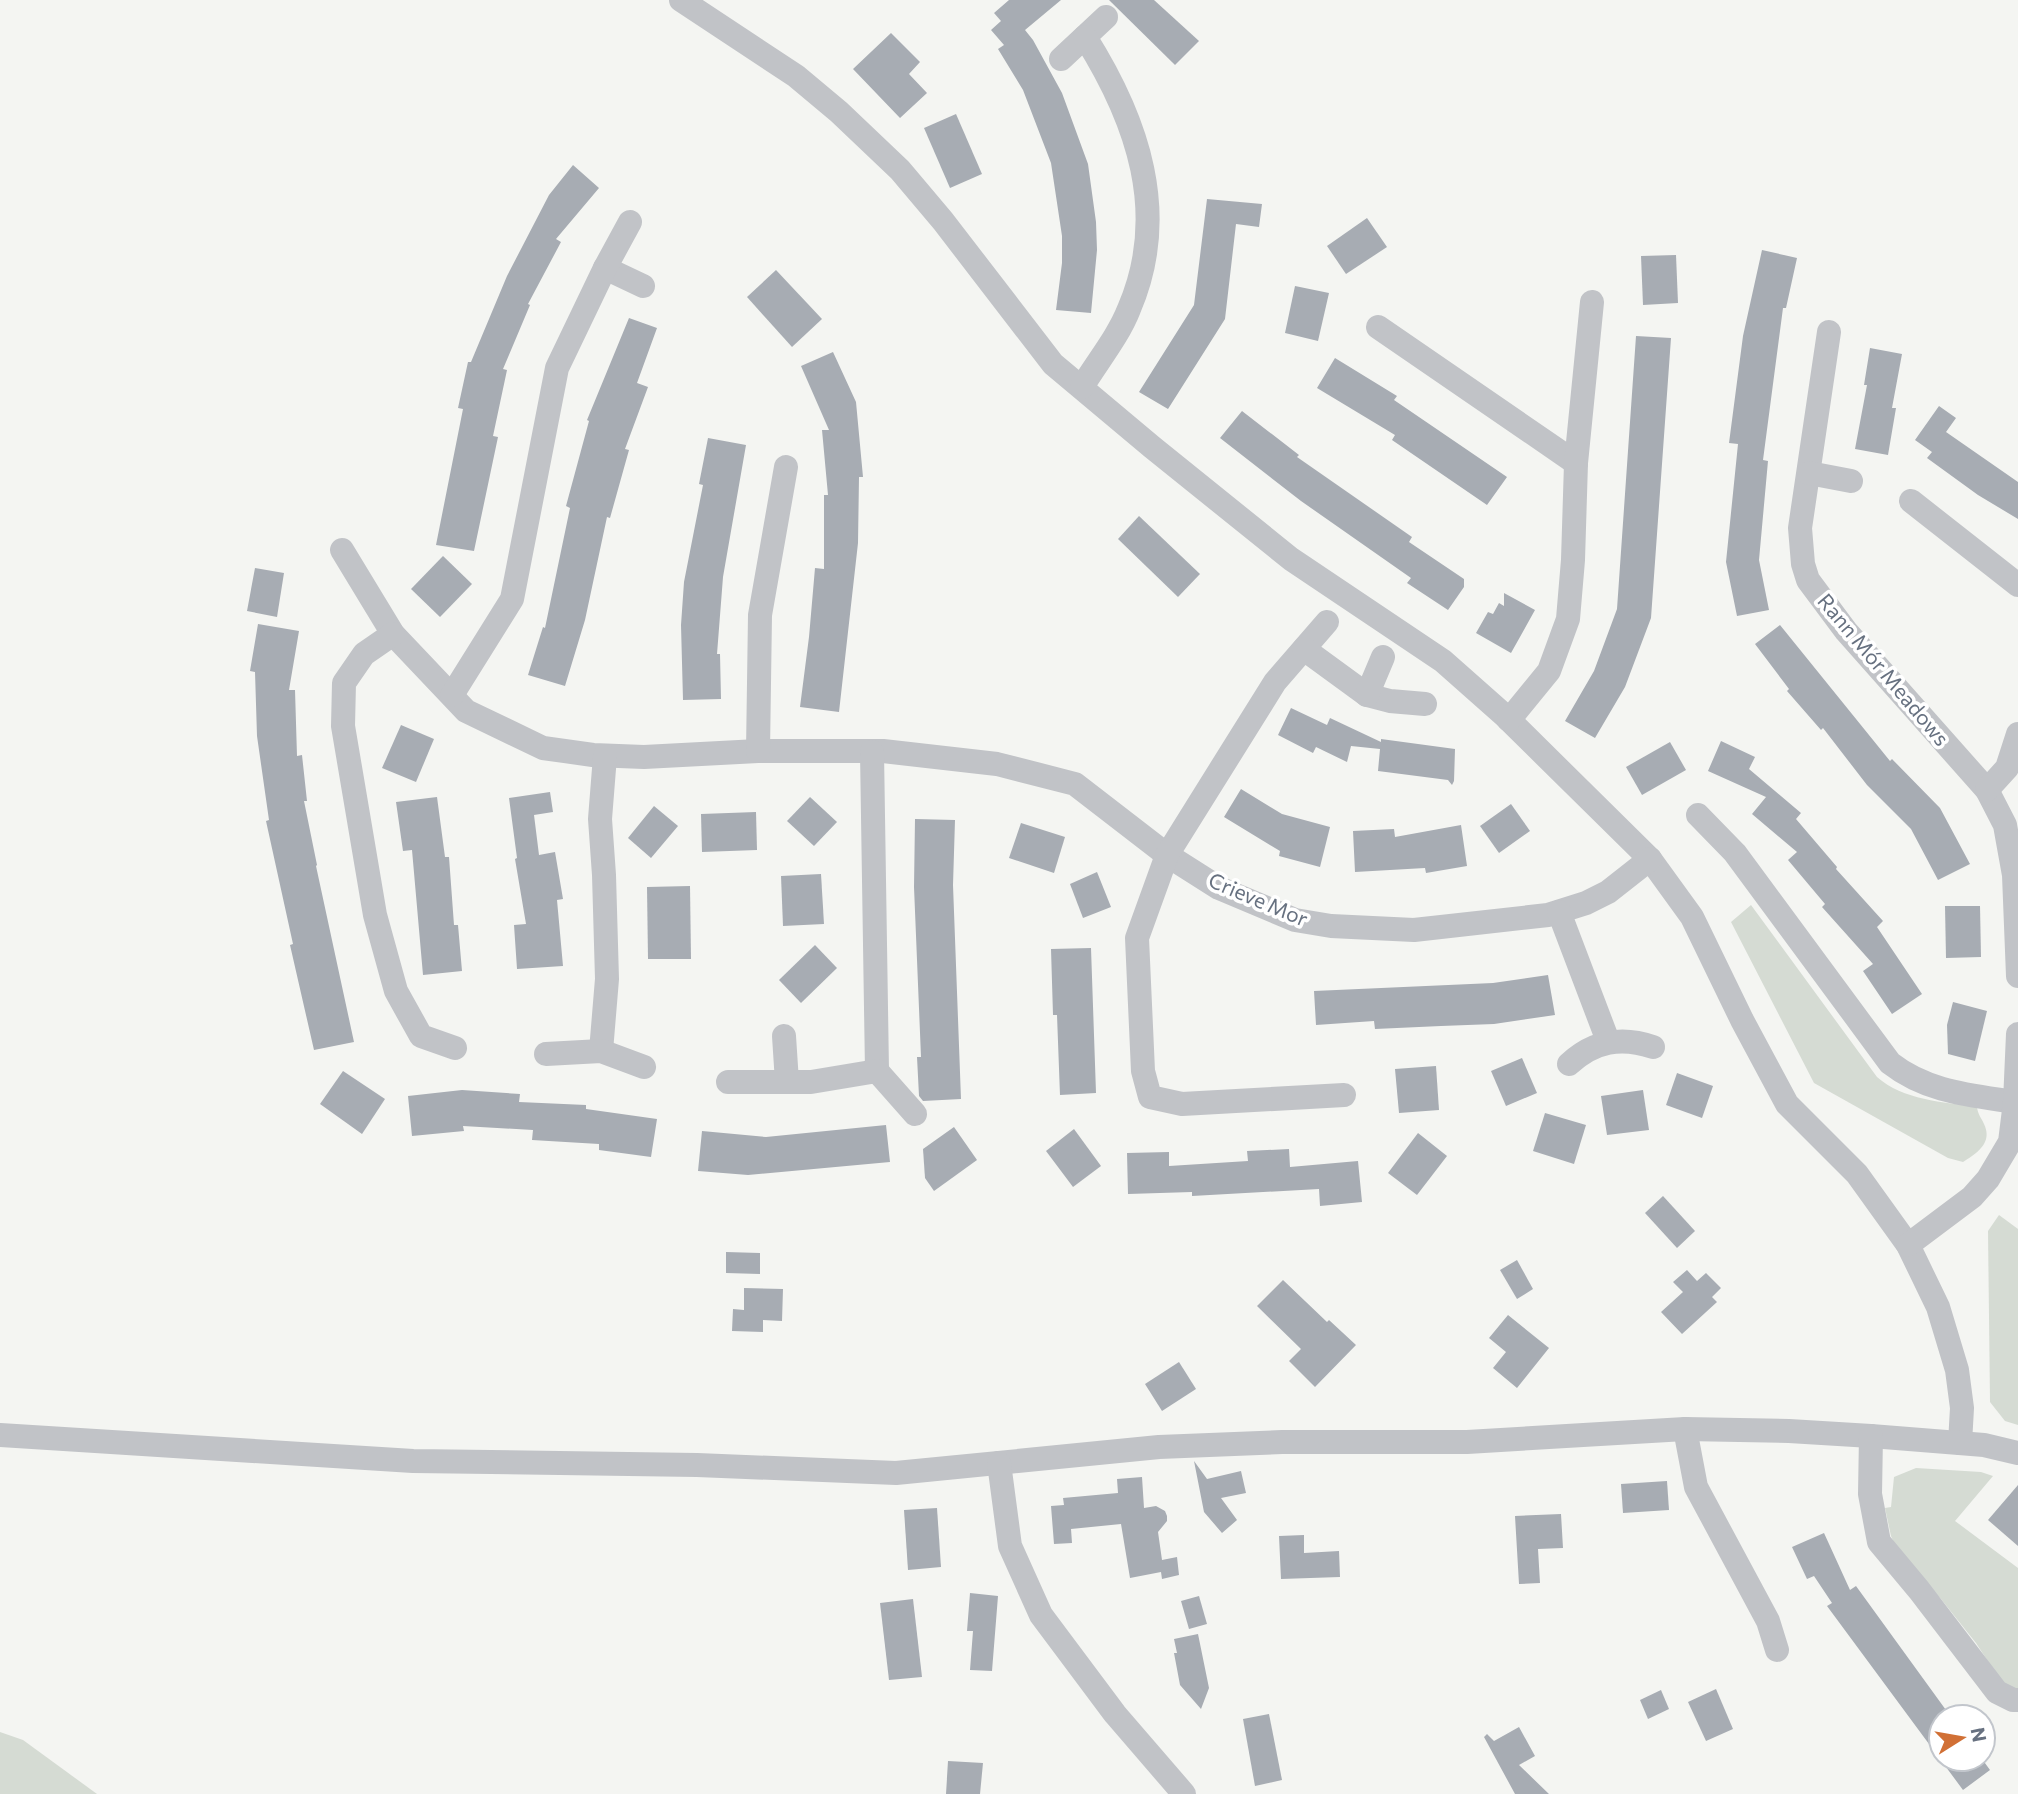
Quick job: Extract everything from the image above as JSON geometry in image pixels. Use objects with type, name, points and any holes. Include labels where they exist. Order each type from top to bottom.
[{"type":"street","points":[[681,0],[796,76],[839,112],[900,170],[943,221],[1053,364],[1291,558],[1443,661],[1509,720],[1650,859],[1692,917],[1787,1104],[1857,1174],[1908,1245],[1938,1307],[1956,1370],[1962,1408],[1959,1443]]},
{"type":"street","points":[[1061,59],[1106,17]]},
{"type":"street","points":[[1082,387],[1129,311],[1144,267],[1149,214],[1145,174],[1133,137],[1109,74],[1085,37]]},
{"type":"street","points":[[452,695],[512,599],[557,368],[630,222]]},
{"type":"street","points":[[605,268],[643,286]]},
{"type":"street","points":[[1509,720],[1549,671],[1569,619],[1576,463],[1592,302]]},
{"type":"street","points":[[1378,327],[1576,463]]},
{"type":"street","name":"Rann Mór Meadows","points":[[1829,331],[1800,528],[1803,564],[1808,580],[1846,631],[1987,790],[2005,825],[2014,875],[2018,976]]},
{"type":"street","points":[[758,751],[760,615],[786,467]]},
{"type":"street","points":[[1809,473],[1851,481]]},
{"type":"street","points":[[1911,501],[2018,585]]},
{"type":"street","name":"Crieve Mor","points":[[342,550],[393,634],[466,710],[543,748],[605,756],[644,757],[758,751],[872,752],[997,764],[1076,784],[1167,855],[1219,888],[1295,920],[1331,926],[1414,930],[1559,912],[1608,892],[1650,859]]},
{"type":"street","points":[[1327,622],[1275,682],[1167,855],[1136,938],[1143,1071],[1150,1097],[1182,1104],[1344,1096]]},
{"type":"street","points":[[393,634],[364,654],[344,683],[343,726],[375,915],[396,991],[421,1036],[455,1048]]},
{"type":"street","points":[[1304,649],[1367,695],[1390,701],[1425,704]]},
{"type":"street","points":[[1367,695],[1383,657]]},
{"type":"street","points":[[1987,790],[2007,768],[2018,734]]},
{"type":"street","points":[[872,752],[877,1072],[915,1114]]},
{"type":"street","points":[[601,1051],[607,979],[600,819],[605,756]]},
{"type":"street","points":[[1698,815],[1735,853],[1890,1063],[1906,1075],[1947,1092],[2015,1102]]},
{"type":"street","points":[[1559,912],[1608,1041]]},
{"type":"street","points":[[1908,1245],[1972,1197],[1989,1179],[2010,1142],[2018,1034]]},
{"type":"street","points":[[784,1036],[787,1082]]},
{"type":"street","points":[[1569,1064],[1587,1050],[1608,1041],[1632,1041],[1653,1047]]},
{"type":"street","points":[[546,1054],[601,1051],[644,1067]]},
{"type":"street","points":[[728,1082],[811,1082],[877,1072]]},
{"type":"street","points":[[0,1435],[413,1461],[697,1465],[896,1473],[1159,1447],[1282,1442],[1467,1443],[1685,1429],[1871,1436],[1983,1445],[2018,1453]]},
{"type":"street","points":[[1685,1429],[1696,1487],[1768,1621],[1777,1650]]},
{"type":"street","points":[[1871,1436],[1870,1494],[1879,1542],[1997,1692],[2018,1700]]},
{"type":"street","points":[[999,1463],[1010,1546],[1041,1615],[1115,1714],[1184,1794]]},
{"type":"shaded area","points":[[1751,905],[1877,1077],[1887,1085],[1911,1095],[1977,1107],[1986,1131],[1985,1142],[1978,1151],[1963,1162],[1948,1158],[1814,1083],[1731,922]]},
{"type":"shaded area","points":[[1999,1215],[2018,1229],[2018,1425],[2005,1421],[1990,1402],[1988,1231]]},
{"type":"shaded area","points":[[1916,1468],[1981,1472],[1993,1476],[1955,1521],[2018,1568],[2018,1692],[2003,1684],[1976,1643],[1941,1599],[1898,1552],[1891,1536],[1885,1508],[1891,1507],[1894,1477]]},
{"type":"shaded area","points":[[0,1732],[23,1740],[97,1794],[0,1794]]},
{"type":"building","points":[[1009,0],[1061,0],[1025,30],[1062,93],[1088,164],[1097,250],[1091,313],[1056,310],[1062,263],[1062,236],[1051,163],[1023,90],[998,49],[1004,45],[991,30],[1001,21],[994,13]]},
{"type":"building","points":[[1109,0],[1154,0],[1199,41],[1175,65]]},
{"type":"building","points":[[891,33],[920,62],[909,74],[927,93],[900,118],[853,69]]},
{"type":"building","points":[[956,114],[982,174],[950,188],[924,128]]},
{"type":"building","points":[[573,165],[599,188],[556,239],[561,242],[528,304],[530,305],[503,369],[507,370],[493,436],[498,437],[474,551],[436,545],[463,409],[458,408],[468,362],[471,362],[507,276],[549,195]]},
{"type":"building","points":[[1207,199],[1262,204],[1259,227],[1236,224],[1225,319],[1168,409],[1139,392],[1194,305]]},
{"type":"building","points":[[1367,218],[1387,247],[1346,274],[1327,246]]},
{"type":"building","points":[[1762,250],[1797,258],[1786,308],[1783,308],[1763,460],[1768,461],[1759,560],[1769,610],[1737,616],[1726,562],[1738,444],[1729,443],[1743,336]]},
{"type":"building","points":[[1676,255],[1678,303],[1643,305],[1641,256]]},
{"type":"building","points":[[776,270],[822,319],[792,347],[747,297]]},
{"type":"building","points":[[1295,286],[1329,293],[1318,341],[1285,333]]},
{"type":"building","points":[[629,318],[657,328],[637,383],[648,387],[625,449],[629,450],[610,518],[607,517],[585,620],[565,686],[528,675],[543,627],[545,628],[570,508],[566,506],[589,421],[587,420]]},
{"type":"building","points":[[1636,336],[1671,338],[1651,618],[1625,687],[1595,738],[1565,721],[1594,671],[1617,609]]},
{"type":"building","points":[[1870,348],[1902,354],[1892,408],[1896,408],[1888,455],[1855,449],[1867,385],[1864,385]]},
{"type":"building","points":[[833,352],[856,402],[863,477],[859,477],[858,543],[839,712],[800,707],[815,568],[824,569],[824,495],[828,495],[822,430],[829,430],[801,366]]},
{"type":"building","points":[[1335,358],[1397,396],[1394,400],[1507,477],[1487,505],[1392,440],[1395,435],[1317,388]]},
{"type":"building","points":[[1939,406],[1956,418],[1946,432],[2018,482],[2018,519],[1978,495],[1927,458],[1932,452],[1915,440]]},
{"type":"building","points":[[1242,411],[1299,455],[1297,457],[1412,537],[1409,542],[1464,579],[1464,587],[1448,610],[1407,583],[1411,578],[1301,501],[1220,438]]},
{"type":"building","points":[[708,438],[746,445],[723,577],[717,654],[720,654],[721,699],[683,700],[681,625],[684,582],[703,485],[699,484]]},
{"type":"building","points":[[1139,516],[1200,574],[1178,597],[1118,539]]},
{"type":"building","points":[[443,556],[472,584],[440,617],[411,589]]},
{"type":"building","points":[[255,568],[284,573],[277,617],[247,611]]},
{"type":"building","points":[[1504,593],[1535,610],[1511,653],[1476,633],[1488,612],[1493,614],[1499,603],[1504,606]]},
{"type":"building","points":[[258,624],[299,631],[289,690],[295,690],[297,756],[302,755],[307,801],[304,801],[354,1042],[314,1050],[266,821],[269,820],[257,736],[255,672],[250,671]]},
{"type":"building","points":[[1780,625],[1890,761],[1892,759],[1940,808],[1970,864],[1938,880],[1911,829],[1867,785],[1823,728],[1821,730],[1787,691],[1789,689],[1755,644]]},
{"type":"building","points":[[1291,708],[1327,725],[1330,718],[1381,742],[1381,739],[1455,749],[1454,781],[1452,785],[1448,780],[1378,771],[1380,749],[1351,746],[1347,762],[1316,747],[1313,753],[1278,735]]},
{"type":"building","points":[[401,725],[434,739],[416,782],[382,768]]},
{"type":"building","points":[[1721,741],[1755,757],[1749,769],[1801,813],[1796,819],[1883,921],[1877,927],[1922,994],[1892,1014],[1863,971],[1873,964],[1822,907],[1825,904],[1788,860],[1797,852],[1752,814],[1766,797],[1708,771]]},
{"type":"building","points":[[1670,742],[1686,770],[1642,795],[1626,767]]},
{"type":"building","points":[[1241,789],[1282,814],[1330,827],[1320,867],[1279,856],[1280,851],[1224,817]]},
{"type":"building","points":[[550,792],[553,812],[534,815],[539,855],[555,852],[563,899],[557,900],[563,966],[517,969],[514,925],[526,924],[515,859],[509,798]]},
{"type":"building","points":[[437,797],[445,857],[449,857],[454,925],[458,925],[462,971],[423,975],[412,850],[403,851],[396,802]]},
{"type":"building","points":[[810,797],[837,822],[814,846],[787,821]]},
{"type":"building","points":[[1511,804],[1530,831],[1499,853],[1480,826]]},
{"type":"building","points":[[654,806],[678,826],[651,858],[628,838]]},
{"type":"building","points":[[756,812],[757,850],[702,852],[701,814]]},
{"type":"building","points":[[915,819],[955,820],[953,885],[961,1099],[923,1101],[919,1096],[917,1057],[921,1057],[914,887]]},
{"type":"building","points":[[1021,823],[1065,837],[1054,873],[1009,858]]},
{"type":"building","points":[[1461,825],[1467,866],[1426,873],[1425,868],[1355,872],[1353,831],[1394,829],[1395,837]]},
{"type":"building","points":[[1097,872],[1111,907],[1083,918],[1070,884]]},
{"type":"building","points":[[821,874],[824,924],[783,926],[781,876]]},
{"type":"building","points":[[690,886],[691,959],[648,959],[647,887]]},
{"type":"building","points":[[1945,906],[1980,906],[1981,957],[1946,958]]},
{"type":"building","points":[[815,945],[837,968],[801,1003],[779,980]]},
{"type":"building","points":[[1091,948],[1096,1093],[1060,1095],[1051,949]]},
{"type":"building","points":[[1548,975],[1555,1015],[1494,1024],[1375,1029],[1374,1021],[1316,1025],[1314,991],[1493,983]]},
{"type":"building","points":[[1953,1002],[1987,1011],[1975,1061],[1948,1054],[1947,1025]]},
{"type":"building","points":[[1522,1058],[1537,1093],[1506,1106],[1491,1071]]},
{"type":"building","points":[[1436,1066],[1439,1110],[1399,1113],[1395,1069]]},
{"type":"building","points":[[343,1071],[385,1099],[362,1134],[320,1104]]},
{"type":"building","points":[[1677,1073],[1713,1086],[1702,1118],[1666,1105]]},
{"type":"building","points":[[462,1090],[520,1094],[519,1102],[586,1105],[586,1109],[657,1119],[651,1157],[599,1150],[599,1144],[532,1140],[533,1130],[463,1126],[464,1131],[412,1136],[408,1096]]},
{"type":"building","points":[[1643,1090],[1649,1130],[1607,1135],[1601,1096]]},
{"type":"building","points":[[1545,1113],[1586,1125],[1574,1164],[1533,1151]]},
{"type":"building","points":[[886,1125],[890,1162],[748,1175],[698,1171],[702,1131],[766,1137]]},
{"type":"building","points":[[954,1127],[977,1160],[934,1191],[925,1178],[923,1149]]},
{"type":"building","points":[[1074,1129],[1101,1166],[1073,1187],[1046,1151]]},
{"type":"building","points":[[1418,1133],[1447,1156],[1417,1195],[1388,1173]]},
{"type":"building","points":[[1289,1149],[1290,1167],[1358,1161],[1362,1202],[1320,1206],[1319,1189],[1192,1196],[1192,1192],[1128,1194],[1127,1153],[1169,1152],[1169,1166],[1248,1161],[1247,1151]]},
{"type":"building","points":[[1663,1196],[1695,1231],[1677,1248],[1645,1213]]},
{"type":"building","points":[[726,1252],[760,1253],[760,1274],[726,1273]]},
{"type":"building","points":[[1517,1260],[1533,1289],[1517,1299],[1500,1270]]},
{"type":"building","points":[[1687,1270],[1697,1281],[1706,1273],[1721,1288],[1712,1297],[1717,1302],[1682,1334],[1661,1312],[1683,1292],[1673,1282]]},
{"type":"building","points":[[1283,1280],[1327,1322],[1329,1320],[1356,1345],[1315,1387],[1289,1361],[1301,1349],[1257,1306]]},
{"type":"building","points":[[744,1288],[783,1289],[782,1321],[763,1320],[763,1332],[732,1331],[733,1309],[744,1310]]},
{"type":"building","points":[[1508,1315],[1549,1348],[1517,1388],[1493,1368],[1506,1352],[1489,1338]]},
{"type":"building","points":[[1179,1362],[1196,1389],[1162,1411],[1145,1384]]},
{"type":"building","points":[[1194,1461],[1207,1479],[1241,1471],[1246,1493],[1221,1498],[1237,1520],[1222,1533],[1204,1512]]},
{"type":"building","points":[[1142,1477],[1144,1508],[1156,1506],[1165,1511],[1167,1516],[1167,1521],[1158,1532],[1162,1560],[1177,1557],[1179,1575],[1162,1579],[1161,1572],[1130,1578],[1121,1524],[1071,1529],[1072,1543],[1054,1544],[1051,1506],[1064,1505],[1063,1498],[1118,1493],[1117,1479]]},
{"type":"building","points":[[1667,1481],[1669,1510],[1623,1513],[1621,1484]]},
{"type":"building","points":[[2018,1485],[2018,1546],[1988,1520]]},
{"type":"building","points":[[937,1508],[941,1567],[908,1570],[904,1510]]},
{"type":"building","points":[[1561,1514],[1563,1548],[1538,1549],[1540,1583],[1519,1584],[1515,1516]]},
{"type":"building","points":[[1824,1533],[1850,1590],[1856,1586],[1941,1703],[1927,1703],[1927,1741],[1827,1606],[1832,1603],[1814,1576],[1807,1579],[1792,1547]]},
{"type":"building","points":[[1304,1535],[1304,1553],[1339,1551],[1340,1577],[1281,1579],[1279,1536]]},
{"type":"building","points":[[970,1593],[998,1596],[992,1671],[970,1670],[973,1631],[967,1631]]},
{"type":"building","points":[[1199,1596],[1207,1624],[1189,1629],[1181,1601]]},
{"type":"building","points":[[913,1599],[922,1677],[889,1680],[880,1603]]},
{"type":"building","points":[[1198,1634],[1209,1688],[1201,1709],[1180,1685],[1174,1653],[1177,1653],[1174,1639]]},
{"type":"building","points":[[1716,1689],[1733,1729],[1706,1741],[1688,1702]]},
{"type":"building","points":[[1661,1690],[1669,1709],[1648,1719],[1640,1700]]},
{"type":"building","points":[[1269,1714],[1282,1780],[1255,1786],[1243,1719]]},
{"type":"building","points":[[1519,1727],[1535,1756],[1519,1765],[1549,1794],[1515,1794],[1484,1737],[1487,1734],[1494,1741]]},
{"type":"building","points":[[948,1761],[983,1763],[980,1794],[946,1794]]},
{"type":"building","points":[[1950,1773],[1986,1773],[1963,1790]]}]
